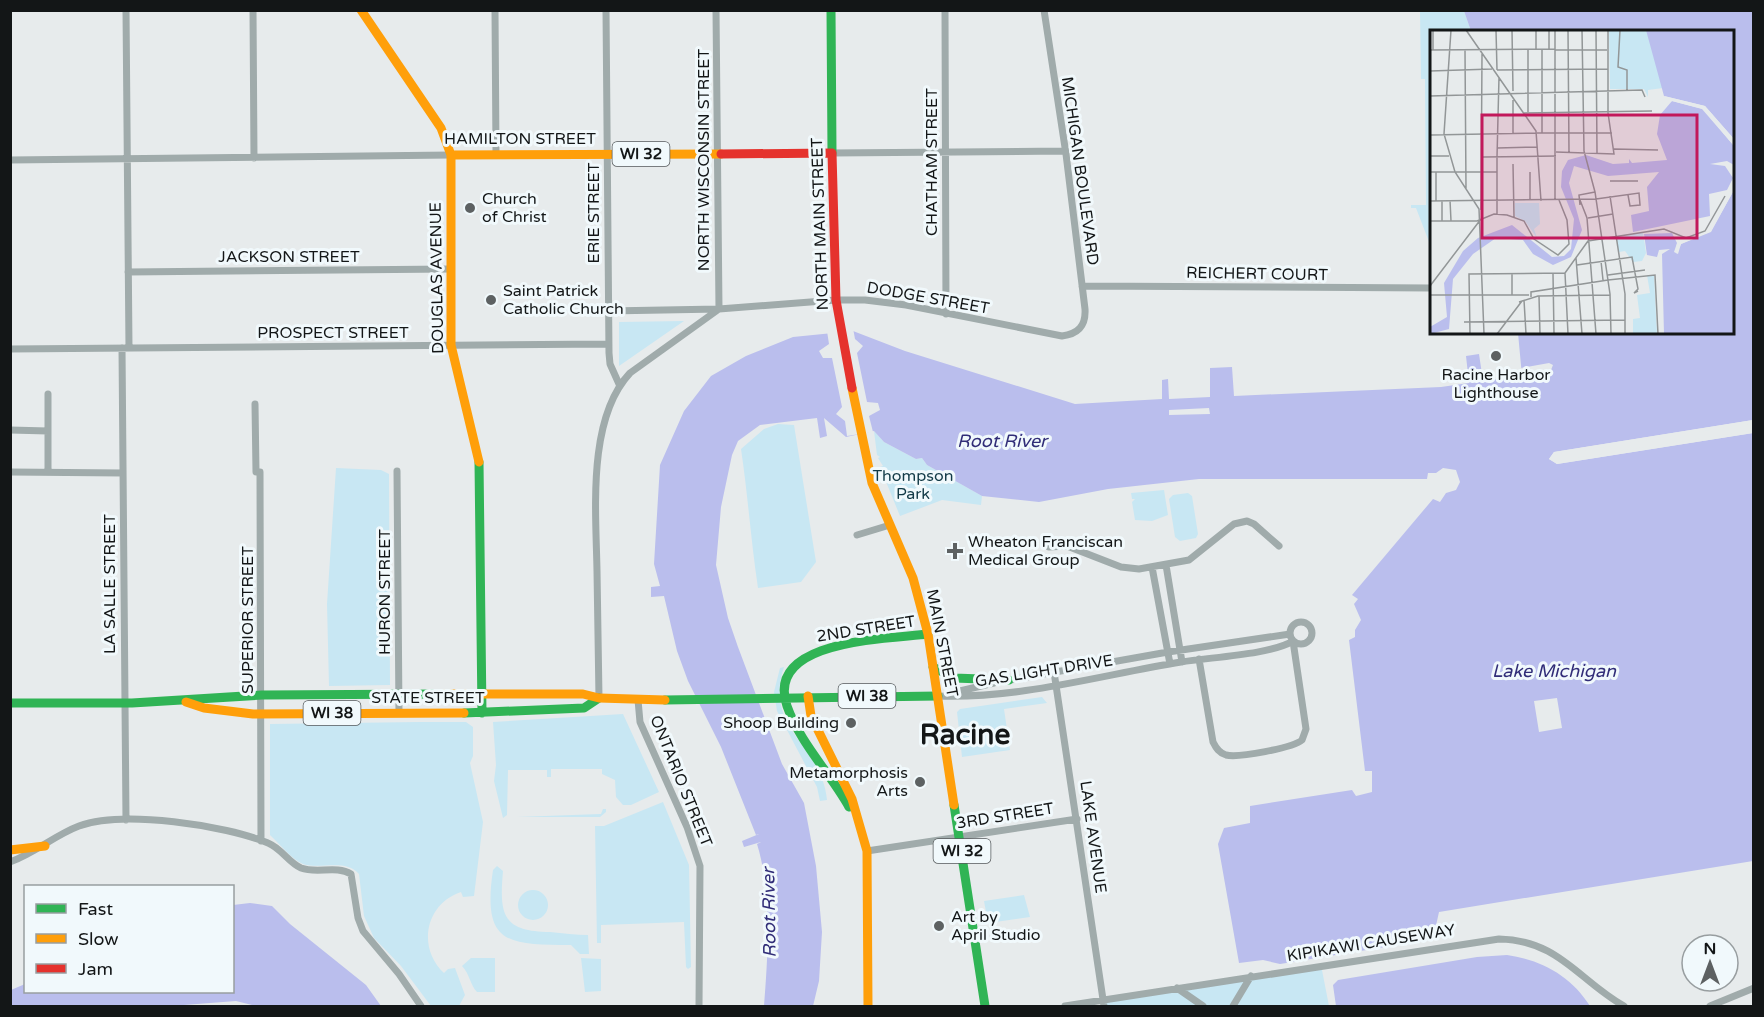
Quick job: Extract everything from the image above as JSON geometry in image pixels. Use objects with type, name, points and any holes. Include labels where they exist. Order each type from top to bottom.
[{"type":"main road","name":"DOUGLAS AVENUE","points":[[361,10],[441,128],[451,155],[451,345],[481,471],[483,713]]},
{"type":"main road","name":"NORTH MAIN STREET","points":[[831,10],[836,300],[861,435]]},
{"type":"main road","name":"HAMILTON STREET","points":[[451,155],[832,153]]},
{"type":"main road","name":"MAIN STREET","points":[[861,435],[872,483],[913,578],[928,634],[985,1006]]},
{"type":"main road","name":"2ND STREET","points":[[856,820],[788,708],[785,694],[786,680],[798,661],[816,651],[928,634]]},
{"type":"main road","points":[[933,667],[943,674],[962,680],[1009,680]]},
{"type":"main road","name":"STATE STREET","points":[[10,703],[125,703],[262,695],[583,694],[599,699],[638,700],[938,696]]},
{"type":"main road","points":[[808,696],[811,716],[852,799],[856,820],[867,851],[868,1006]]},
{"type":"main road","name":"STATE STREET","points":[[183,701],[204,708],[262,714],[483,713],[584,708],[599,699]]},
{"type":"main road","points":[[10,712],[27,703]]},
{"type":"main road","points":[[10,850],[45,846]]},
{"type":"street","name":"LA SALLE STREET","points":[[126,10],[128,272],[123,473],[126,820]]},
{"type":"street","points":[[253,10],[254,158]]},
{"type":"street","points":[[495,10],[496,154]]},
{"type":"street","name":"ERIE STREET","points":[[606,10],[608,344],[610,364],[620,384]]},
{"type":"street","name":"NORTH WISCONSIN STREET","points":[[716,10],[719,309]]},
{"type":"street","name":"CHATHAM STREET","points":[[945,10],[946,314]]},
{"type":"street","name":"MICHIGAN BOULEVARD","points":[[1044,10],[1065,151],[1085,316],[1084,322],[1075,332]]},
{"type":"street","name":"HAMILTON STREET","points":[[832,153],[1065,151]]},
{"type":"street","name":"HAMILTON STREET","points":[[10,160],[451,155]]},
{"type":"street","name":"JACKSON STREET","points":[[128,272],[450,269]]},
{"type":"street","name":"REICHERT COURT","points":[[1082,286],[1430,288]]},
{"type":"street","name":"DODGE STREET","points":[[608,311],[719,309],[836,300],[886,302],[1062,336],[1075,332]]},
{"type":"street","points":[[599,699],[597,470],[609,411],[620,384],[630,373],[719,309]]},
{"type":"street","name":"PROSPECT STREET","points":[[10,349],[608,344]]},
{"type":"street","points":[[48,394],[48,472]]},
{"type":"street","name":"SUPERIOR STREET","points":[[255,404],[256,472],[260,472],[261,841]]},
{"type":"street","points":[[10,430],[48,431]]},
{"type":"street","name":"HURON STREET","points":[[397,471],[399,713]]},
{"type":"street","points":[[10,472],[123,473]]},
{"type":"street","points":[[1049,547],[1074,548],[1130,569],[1152,567],[1189,560],[1239,522],[1254,524],[1279,546]]},
{"type":"street","points":[[857,535],[890,525]]},
{"type":"street","points":[[1166,565],[1182,662]]},
{"type":"street","points":[[1152,567],[1170,664]]},
{"type":"street","points":[[1199,659],[1213,742],[1220,752],[1230,756],[1291,746],[1302,740],[1306,729],[1291,637]]},
{"type":"street","name":"GAS LIGHT DRIVE","points":[[938,696],[1009,680],[1168,652],[1291,637]]},
{"type":"street","name":"GAS LIGHT DRIVE","points":[[938,696],[974,696],[1056,685],[1282,646],[1291,637]]},
{"type":"street","name":"LAKE AVENUE","points":[[1054,672],[1103,1003]]},
{"type":"street","name":"ONTARIO STREET","points":[[638,700],[640,722],[687,827],[700,866],[699,1006]]},
{"type":"street","name":"3RD STREET","points":[[867,851],[1077,819]]},
{"type":"street","points":[[10,862],[45,846],[81,825],[108,820],[195,824],[270,844],[301,868],[340,870],[351,874],[358,918],[363,931],[422,1006]]},
{"type":"street","name":"KIPIKAWI CAUSEWAY","points":[[1065,1006],[1103,1003],[1251,976],[1472,942],[1508,939],[1536,945],[1559,955],[1605,994],[1624,1006]]},
{"type":"street","points":[[1233,1006],[1251,976]]},
{"type":"street","points":[[1178,988],[1203,1006]]},
{"type":"street","points":[[1710,1006],[1754,988]]},
{"type":"green space","points":[[1420,11],[1464,11],[1471,30],[1430,30],[1430,244],[1416,208],[1411,208],[1411,205],[1426,205],[1425,79],[1421,79]]},
{"type":"green space","points":[[684,321],[619,366],[619,322]]},
{"type":"green space","points":[[778,424],[794,425],[816,562],[801,582],[758,588],[741,449],[764,429]]},
{"type":"green space","name":"Thompson Park","points":[[874,431],[884,442],[916,459],[922,458],[927,465],[982,496],[981,505],[942,500],[900,516],[880,467],[883,466],[877,455]]},
{"type":"green space","points":[[336,468],[381,470],[389,474],[390,685],[329,686],[327,604]]},
{"type":"green space","points":[[1164,490],[1168,515],[1152,521],[1135,520],[1132,502],[1135,499],[1132,499],[1131,493]]},
{"type":"green space","points":[[1188,493],[1192,496],[1198,534],[1196,538],[1180,541],[1175,537],[1169,499],[1173,495]]},
{"type":"green space","points":[[784,667],[780,688],[781,706],[787,722],[823,781],[827,800],[820,801],[817,787],[777,711],[774,692],[780,668]]},
{"type":"green space","points":[[1042,697],[1047,703],[1004,709],[1010,750],[962,757],[957,712],[960,709]]},
{"type":"green space","points":[[623,714],[659,792],[631,805],[623,805],[616,797],[615,780],[602,774],[602,769],[551,769],[551,777],[547,777],[547,770],[508,770],[507,815],[503,818],[494,781],[496,765],[493,722]]},
{"type":"green space","points":[[466,722],[473,727],[473,756],[470,763],[483,822],[474,896],[463,897],[461,892],[439,906],[429,928],[428,940],[430,951],[444,973],[448,969],[455,968],[465,995],[459,1006],[431,1006],[401,966],[374,938],[364,916],[359,874],[353,869],[340,865],[303,864],[290,855],[270,835],[270,724]]},
{"type":"green space","points":[[663,802],[689,865],[691,967],[688,969],[686,967],[684,922],[601,925],[601,943],[597,943],[595,826],[604,826]]},
{"type":"green space","points":[[603,809],[606,809],[606,812],[600,817],[517,817],[601,814]]},
{"type":"green space","points":[[497,866],[503,871],[504,910],[507,918],[513,924],[534,931],[588,935],[589,954],[580,954],[571,945],[530,944],[515,941],[504,935],[496,926],[492,913],[493,870]]},
{"type":"green space","points":[[533,890],[544,894],[548,905],[544,916],[533,920],[522,916],[518,905],[522,894]]},
{"type":"green space","points":[[1024,895],[1030,917],[988,923],[984,901]]},
{"type":"green space","points":[[471,958],[495,958],[495,992],[477,992],[462,966]]},
{"type":"green space","points":[[581,958],[601,959],[601,991],[585,992]]},
{"type":"green space","points":[[1321,965],[1329,1006],[1104,1006],[1103,1000]]},
{"type":"water","name":"Lake Michigan","points":[[1464,11],[1753,11],[1753,420],[1554,452],[1549,459],[1557,464],[1753,433],[1753,861],[1439,912],[1435,930],[1422,941],[1280,964],[1263,960],[1239,963],[1218,844],[1224,828],[1250,823],[1250,806],[1352,790],[1356,796],[1372,792],[1372,771],[1365,771],[1349,640],[1355,637],[1355,630],[1361,620],[1354,604],[1358,599],[1352,595],[1433,499],[1440,502],[1446,493],[1456,490],[1460,482],[1456,470],[1443,468],[1436,473],[1428,473],[1427,479],[1199,479],[1108,489],[1039,502],[982,496],[927,465],[922,458],[916,459],[884,442],[874,431],[846,437],[824,418],[827,436],[820,438],[817,418],[760,425],[738,441],[732,455],[721,507],[716,565],[728,618],[738,647],[782,764],[804,803],[816,866],[822,932],[819,981],[813,1006],[764,1006],[768,924],[765,883],[757,844],[761,842],[744,847],[742,841],[759,834],[756,835],[721,747],[688,681],[677,651],[664,596],[651,597],[651,587],[660,586],[654,564],[660,465],[684,411],[711,376],[746,356],[793,337],[853,331],[905,351],[1075,404],[1162,399],[1162,380],[1168,379],[1169,399],[1210,397],[1210,368],[1232,367],[1234,396],[1441,387],[1469,383],[1466,356],[1479,354],[1483,381],[1522,376],[1518,334],[1734,334],[1734,30],[1471,30]]},
{"type":"water","points":[[250,903],[272,906],[290,924],[366,985],[381,1006],[256,1006],[236,1001],[171,1006],[11,1006],[11,990],[24,984],[24,993],[234,993],[234,905]]},
{"type":"water","points":[[1507,955],[1544,965],[1554,971],[1574,986],[1590,1006],[1336,1006],[1333,985],[1338,980],[1477,957]]},
{"type":"pier","points":[[853,328],[855,339],[863,346],[857,353],[867,402],[878,403],[880,410],[869,416],[873,432],[847,436],[845,421],[836,414],[842,407],[832,358],[823,358],[819,351],[829,344],[827,331]]},
{"type":"pier","points":[[1549,363],[1553,365],[1551,370],[1522,376],[1521,368]]},
{"type":"pier","points":[[1209,408],[1210,414],[1169,415],[1169,410]]},
{"type":"pier","points":[[1753,420],[1754,423],[1555,455],[1552,458],[1557,461],[1753,430],[1753,433],[1557,464],[1549,459],[1554,452]]},
{"type":"pier","points":[[1557,698],[1562,728],[1539,732],[1534,701]]},
{"type":"traffic: fast","points":[[831,10],[832,153]]},
{"type":"traffic: fast","points":[[479,462],[482,713]]},
{"type":"traffic: fast","points":[[849,807],[793,720],[787,706],[785,684],[794,667],[811,655],[860,641],[928,634]]},
{"type":"traffic: fast","points":[[933,667],[954,678],[1009,680]]},
{"type":"traffic: fast","points":[[10,703],[132,703],[262,695],[439,694]]},
{"type":"traffic: fast","points":[[665,700],[938,696]]},
{"type":"traffic: fast","points":[[464,713],[584,708],[599,698]]},
{"type":"traffic: fast","points":[[954,805],[985,1006]]},
{"type":"traffic: slow","points":[[361,10],[441,128],[451,155],[721,154]]},
{"type":"traffic: slow","points":[[451,155],[451,345],[479,462]]},
{"type":"traffic: slow","points":[[852,388],[872,483],[913,578],[928,634],[954,805]]},
{"type":"traffic: slow","points":[[439,694],[583,694],[599,698],[665,700]]},
{"type":"traffic: slow","points":[[808,696],[811,716],[852,799],[867,851],[868,1006]]},
{"type":"traffic: slow","points":[[186,702],[204,708],[253,714],[464,713]]},
{"type":"traffic: slow","points":[[10,850],[45,846]]},
{"type":"traffic: jam","points":[[721,154],[832,153],[836,300],[852,388]]},
{"type":"place","name":"Church of Christ","points":[[470,208]]},
{"type":"place","name":"Saint Patrick Catholic Church","points":[[491,300]]},
{"type":"place","name":"Racine Harbor Lighthouse","points":[[1496,356]]},
{"type":"place","name":"Wheaton Franciscan Medical Group","points":[[955,551]]},
{"type":"place","name":"Shoop Building","points":[[851,723]]},
{"type":"place","name":"Metamorphosis Arts","points":[[920,782]]},
{"type":"place","name":"Art by April Studio","points":[[939,926]]},
{"type":"district","name":"Racine","points":[[965,735]]},
{"type":"water label","name":"Root River","points":[[1002,441]]},
{"type":"water label","name":"Root River","points":[[769,913]]}]
